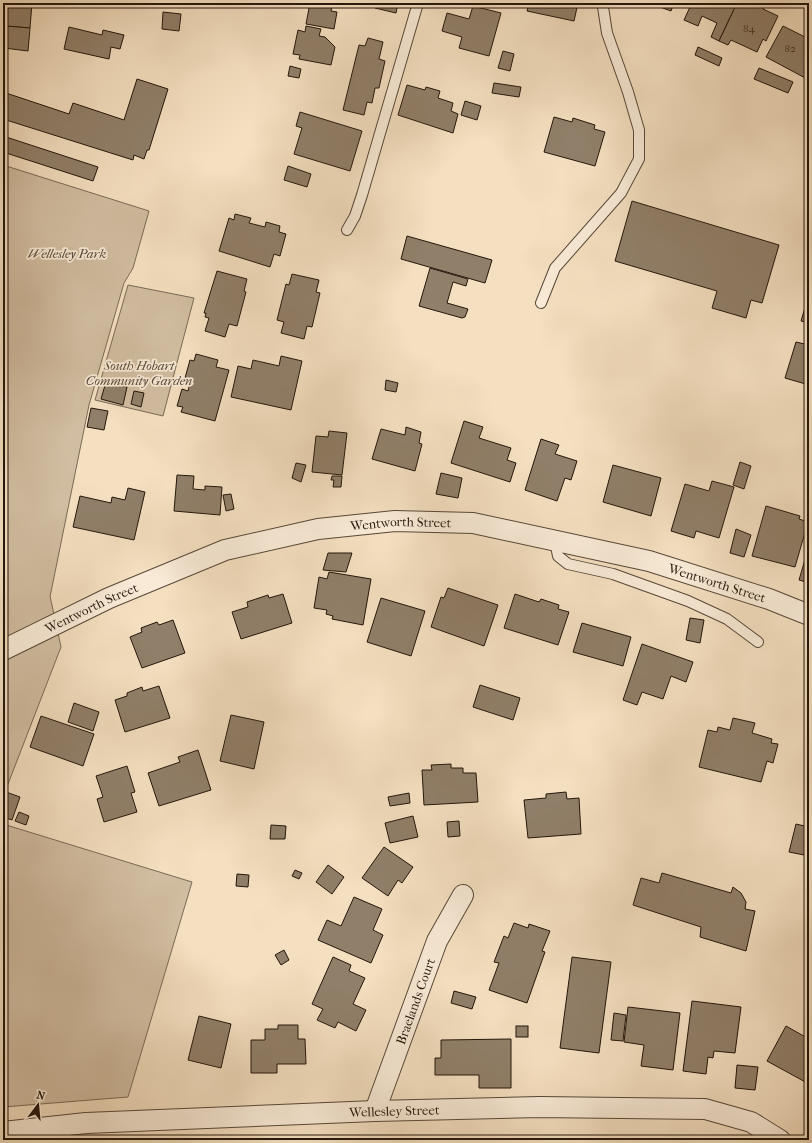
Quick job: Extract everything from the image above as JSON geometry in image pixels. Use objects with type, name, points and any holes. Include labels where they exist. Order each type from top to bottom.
[{"type":"street","name":"Wentworth Street","points":[[3,650],[109,598],[225,550],[318,529],[395,521],[473,523],[648,561],[769,598],[809,615]]},
{"type":"street","name":"Braelands Court","points":[[375,1111],[437,941],[463,895]]},
{"type":"street","name":"Wellesley Street","points":[[3,1132],[86,1123],[539,1106],[705,1109],[751,1122],[780,1140]]},
{"type":"lane","points":[[347,230],[355,216],[362,195],[418,3]]},
{"type":"lane","points":[[541,303],[555,268],[621,193],[639,159],[639,130],[628,92],[607,33],[603,3]]},
{"type":"lane","points":[[555,541],[558,556],[568,564],[613,574],[688,601],[727,619],[758,642]]},
{"type":"green space","name":"Wellesley Park","points":[[3,165],[149,211],[133,268],[124,283],[89,405],[50,596],[61,647],[3,797]]},
{"type":"green space","name":"South Hobart Community Garden","points":[[128,285],[194,298],[163,416],[95,400]]},
{"type":"green space","points":[[3,824],[192,882],[128,1097],[3,1107]]},
{"type":"building","points":[[8,3],[32,3],[30,28],[6,26]]},
{"type":"building","points":[[310,3],[333,3],[331,11],[337,12],[334,29],[306,24]]},
{"type":"building","points":[[376,3],[398,3],[396,13],[375,8]]},
{"type":"building","points":[[529,3],[578,3],[574,21],[527,11]]},
{"type":"building","points":[[640,3],[674,3],[671,11],[652,4],[650,7]]},
{"type":"building","points":[[688,3],[737,3],[719,41],[711,37],[717,23],[702,16],[698,26],[684,20],[690,7],[687,6]]},
{"type":"building","points":[[737,3],[766,3],[763,9],[778,16],[766,41],[763,39],[757,52],[731,40],[728,45],[719,41]]},
{"type":"building","points":[[473,6],[501,13],[489,56],[459,48],[462,37],[442,31],[447,13],[469,19]]},
{"type":"building","points":[[163,12],[181,14],[179,31],[162,29]]},
{"type":"building","points":[[6,26],[30,28],[28,51],[4,48]]},
{"type":"building","points":[[306,26],[321,29],[319,36],[325,37],[335,47],[331,65],[299,59],[300,55],[293,54],[298,30],[305,32]]},
{"type":"building","points":[[783,26],[809,39],[809,80],[766,57]]},
{"type":"building","points":[[69,27],[102,35],[103,30],[124,35],[120,49],[111,47],[109,59],[64,49]]},
{"type":"building","points":[[368,38],[383,42],[379,59],[385,61],[379,88],[375,88],[372,103],[367,102],[364,115],[343,110],[359,45],[365,46]]},
{"type":"building","points":[[698,47],[722,58],[719,66],[695,55]]},
{"type":"building","points":[[503,51],[514,54],[510,71],[498,68]]},
{"type":"building","points":[[290,66],[301,69],[299,78],[288,76]]},
{"type":"building","points":[[759,68],[793,82],[788,93],[754,79]]},
{"type":"building","points":[[137,79],[168,89],[149,150],[147,150],[144,159],[134,155],[133,160],[3,119],[3,92],[69,114],[73,103],[124,120]]},
{"type":"building","points":[[494,83],[521,87],[519,97],[492,93]]},
{"type":"building","points":[[407,85],[425,90],[426,87],[440,91],[438,98],[453,103],[451,111],[458,114],[453,133],[398,115]]},
{"type":"building","points":[[465,101],[481,106],[477,120],[461,115]]},
{"type":"building","points":[[300,112],[362,131],[350,171],[294,154],[302,128],[296,126]]},
{"type":"building","points":[[554,117],[572,122],[573,118],[595,125],[594,129],[605,132],[595,166],[544,152]]},
{"type":"building","points":[[3,136],[98,167],[93,181],[3,152]]},
{"type":"building","points":[[288,166],[311,174],[307,187],[284,180]]},
{"type":"building","points":[[632,201],[779,245],[762,303],[751,300],[746,318],[712,308],[717,291],[615,261]]},
{"type":"building","points":[[235,214],[251,218],[249,223],[265,227],[266,222],[280,226],[279,232],[286,234],[280,256],[274,254],[270,267],[219,251],[229,218],[234,220]]},
{"type":"building","points":[[407,236],[492,260],[485,283],[401,259]]},
{"type":"building","points":[[430,268],[468,279],[466,286],[453,282],[447,303],[468,309],[465,317],[462,318],[419,306]]},
{"type":"building","points":[[217,271],[247,279],[244,291],[246,292],[237,326],[229,324],[225,337],[205,331],[209,318],[205,317],[206,313],[204,313]]},
{"type":"building","points":[[292,274],[319,280],[316,292],[320,293],[312,327],[307,326],[304,339],[281,333],[284,322],[277,320],[286,284],[289,285]]},
{"type":"building","points":[[809,294],[809,323],[801,321]]},
{"type":"building","points":[[796,342],[809,345],[809,385],[785,378]]},
{"type":"building","points":[[196,354],[218,360],[216,367],[229,370],[215,421],[181,412],[183,407],[177,406],[182,389],[188,391],[191,379],[185,378],[190,360],[194,361]]},
{"type":"building","points":[[281,356],[302,361],[291,410],[231,397],[238,366],[251,369],[253,360],[279,366]]},
{"type":"building","points":[[386,380],[398,383],[396,392],[385,390]]},
{"type":"building","points":[[106,382],[127,387],[123,405],[101,399]]},
{"type":"building","points":[[134,391],[144,393],[141,407],[131,404]]},
{"type":"building","points":[[91,408],[108,411],[104,430],[87,427]]},
{"type":"building","points":[[464,421],[483,427],[479,438],[511,448],[507,460],[516,463],[510,482],[451,463]]},
{"type":"building","points":[[406,427],[421,432],[419,443],[422,444],[415,471],[372,459],[381,429],[405,435]]},
{"type":"building","points":[[329,431],[347,433],[342,475],[312,472],[316,436],[328,437]]},
{"type":"building","points":[[541,439],[559,445],[555,454],[577,461],[571,480],[565,478],[557,501],[525,490]]},
{"type":"building","points":[[740,462],[751,466],[744,489],[733,485]]},
{"type":"building","points":[[296,463],[306,465],[301,482],[292,478]]},
{"type":"building","points":[[613,465],[661,478],[651,516],[603,502]]},
{"type":"building","points":[[441,473],[462,478],[458,498],[436,494]]},
{"type":"building","points":[[177,475],[194,476],[193,489],[205,490],[205,486],[222,487],[220,515],[174,511]]},
{"type":"building","points":[[332,476],[342,476],[341,487],[333,487],[334,480],[331,480]]},
{"type":"building","points":[[712,481],[734,487],[719,538],[696,531],[694,538],[671,531],[685,484],[709,491]]},
{"type":"building","points":[[128,488],[145,492],[134,540],[73,527],[80,496],[111,503],[112,497],[125,500]]},
{"type":"building","points":[[231,494],[234,509],[226,511],[223,495]]},
{"type":"building","points":[[766,506],[800,516],[799,519],[808,522],[795,567],[752,556]]},
{"type":"building","points":[[736,529],[751,535],[744,557],[730,553]]},
{"type":"building","points":[[328,553],[352,553],[346,572],[323,570]]},
{"type":"building","points":[[806,556],[809,557],[809,583],[799,580]]},
{"type":"building","points":[[329,572],[371,579],[363,625],[332,619],[333,616],[326,614],[327,610],[314,608],[319,577],[327,579]]},
{"type":"building","points":[[448,588],[498,605],[484,646],[431,627],[441,597],[444,598]]},
{"type":"building","points":[[283,594],[292,623],[241,639],[232,612],[248,607],[247,602],[268,595],[269,598]]},
{"type":"building","points":[[515,594],[539,602],[541,599],[559,605],[558,609],[569,612],[558,645],[504,628]]},
{"type":"building","points":[[381,598],[425,611],[411,656],[367,642]]},
{"type":"building","points":[[690,618],[704,620],[700,643],[686,640]]},
{"type":"building","points":[[173,620],[185,653],[142,668],[130,637],[142,632],[141,628],[157,622],[159,625]]},
{"type":"building","points":[[582,623],[631,637],[623,666],[573,652]]},
{"type":"building","points":[[642,644],[693,662],[686,682],[671,676],[663,699],[642,692],[637,705],[623,700]]},
{"type":"building","points":[[480,685],[520,698],[513,720],[473,707]]},
{"type":"building","points":[[159,686],[170,718],[125,732],[115,700],[127,696],[127,693],[142,687],[143,691]]},
{"type":"building","points":[[74,703],[99,712],[93,731],[68,722]]},
{"type":"building","points":[[231,715],[264,722],[254,769],[220,761]]},
{"type":"building","points":[[41,716],[94,734],[83,766],[30,747]]},
{"type":"building","points":[[733,718],[755,723],[752,733],[772,739],[771,743],[778,744],[773,763],[767,761],[761,782],[699,767],[708,730],[717,732],[718,727],[730,730]]},
{"type":"building","points":[[198,750],[211,790],[159,806],[148,773],[180,762],[178,757]]},
{"type":"building","points":[[451,764],[451,768],[463,768],[463,773],[476,773],[478,802],[424,805],[422,770],[432,770],[431,765]]},
{"type":"building","points":[[127,766],[135,792],[131,793],[137,812],[104,822],[97,799],[103,797],[96,776]]},
{"type":"building","points":[[6,792],[20,797],[12,820],[3,817],[3,801]]},
{"type":"building","points":[[566,792],[567,799],[579,798],[581,834],[528,838],[524,800],[546,798],[546,794]]},
{"type":"building","points":[[409,793],[410,803],[390,806],[388,797]]},
{"type":"building","points":[[19,812],[29,816],[26,825],[15,821]]},
{"type":"building","points":[[413,816],[418,837],[390,843],[385,823]]},
{"type":"building","points":[[459,821],[460,836],[448,837],[447,822]]},
{"type":"building","points":[[796,824],[809,827],[809,856],[789,852]]},
{"type":"building","points":[[271,825],[286,826],[285,839],[270,839]]},
{"type":"building","points":[[384,847],[413,867],[402,883],[398,880],[388,896],[362,878]]},
{"type":"building","points":[[328,865],[344,877],[332,894],[316,882]]},
{"type":"building","points":[[295,870],[302,873],[299,879],[292,876]]},
{"type":"building","points":[[662,873],[731,893],[733,887],[741,893],[746,902],[745,909],[755,911],[746,951],[700,937],[701,927],[633,905],[641,878],[659,883]]},
{"type":"building","points":[[237,874],[249,875],[248,887],[236,886]]},
{"type":"building","points":[[354,897],[382,909],[373,930],[383,935],[371,963],[318,940],[327,920],[341,926]]},
{"type":"building","points":[[514,923],[528,928],[529,924],[550,931],[542,951],[545,952],[527,1003],[489,990],[499,963],[494,962],[504,936],[508,938]]},
{"type":"building","points":[[284,950],[289,960],[281,965],[275,955]]},
{"type":"building","points":[[333,957],[351,965],[349,971],[365,978],[353,1004],[366,1010],[356,1031],[338,1022],[335,1028],[317,1020],[323,1009],[312,1004]]},
{"type":"building","points":[[572,957],[611,962],[599,1053],[560,1048]]},
{"type":"building","points":[[454,991],[476,997],[472,1009],[451,1003]]},
{"type":"building","points":[[692,1001],[741,1007],[735,1053],[714,1051],[713,1058],[708,1057],[706,1074],[683,1071]]},
{"type":"building","points":[[628,1007],[680,1013],[673,1070],[641,1066],[644,1045],[624,1042]]},
{"type":"building","points":[[614,1013],[626,1015],[623,1041],[611,1040]]},
{"type":"building","points":[[199,1016],[231,1024],[221,1068],[188,1060]]},
{"type":"building","points":[[278,1025],[298,1025],[298,1039],[305,1039],[306,1064],[277,1064],[277,1073],[251,1073],[251,1040],[265,1040],[265,1029],[278,1029]]},
{"type":"building","points":[[516,1026],[528,1026],[528,1037],[516,1037]]},
{"type":"building","points":[[786,1026],[809,1039],[809,1084],[767,1061]]},
{"type":"building","points":[[511,1039],[511,1088],[479,1088],[479,1075],[435,1075],[435,1058],[441,1058],[441,1040]]},
{"type":"building","points":[[737,1065],[758,1067],[755,1090],[735,1088]]}]
